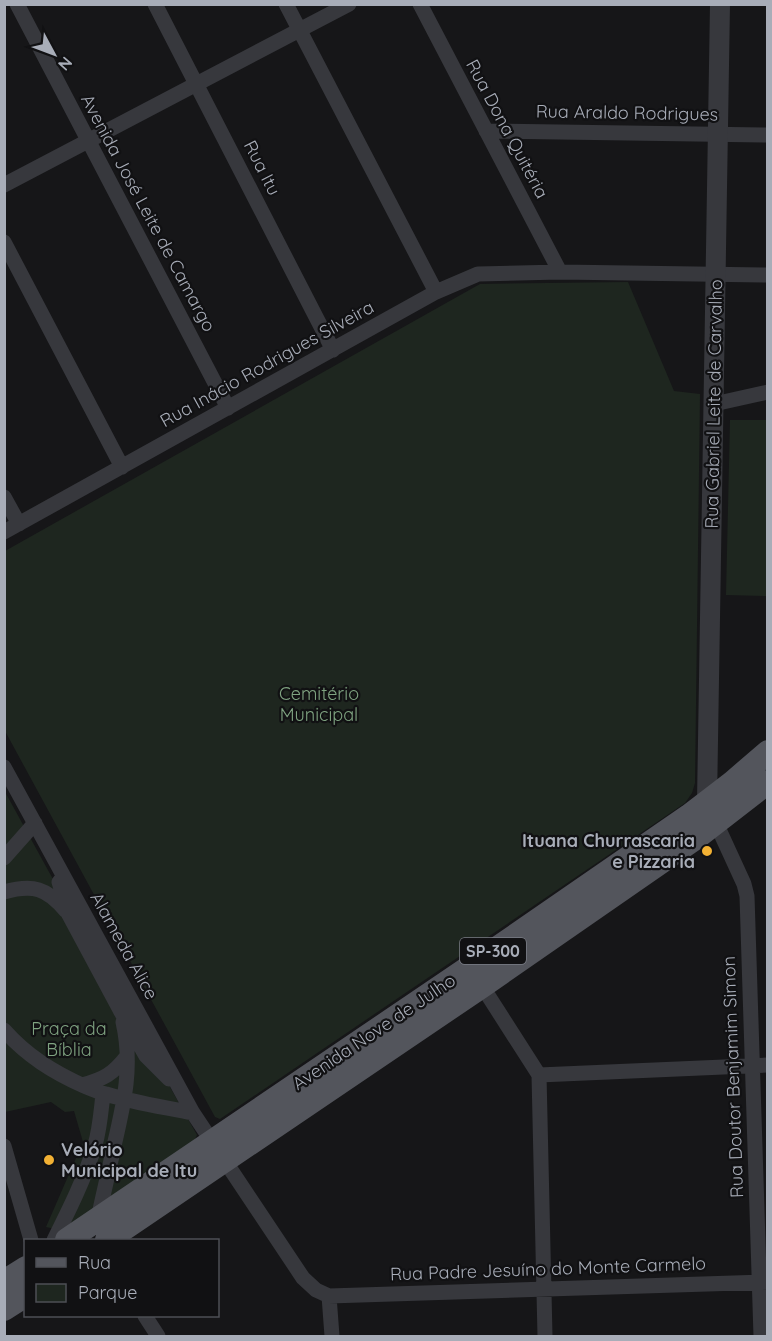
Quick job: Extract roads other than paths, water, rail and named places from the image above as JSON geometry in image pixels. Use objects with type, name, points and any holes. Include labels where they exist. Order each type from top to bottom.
[{"type":"main road","points":[[712,813],[732,783],[768,752]]},
{"type":"main road","name":"Avenida Nove de Julho","points":[[218,1151],[489,954],[712,813],[768,782]]},
{"type":"main road","name":"Avenida Nove de Julho","points":[[218,1151],[482,986],[666,857],[712,813]]},
{"type":"main road","name":"SP-300","points":[[72,1239],[99,1234],[218,1151]]},
{"type":"main road","points":[[4,1282],[24,1269]]},
{"type":"main road","points":[[4,1309],[24,1295]]},
{"type":"street","name":"Avenida José Leite de Camargo","points":[[17,4],[228,408]]},
{"type":"street","name":"Rua Itu","points":[[155,4],[333,350]]},
{"type":"street","points":[[286,4],[436,292]]},
{"type":"street","points":[[4,185],[349,4]]},
{"type":"street","name":"Rua Dona Quitéria","points":[[420,4],[560,272]]},
{"type":"street","name":"Rua Gabriel Leite de Carvalho","points":[[712,813],[714,405],[720,4]]},
{"type":"street","name":"Rua Araldo Rodrigues","points":[[486,131],[768,135]]},
{"type":"street","points":[[4,242],[122,467]]},
{"type":"street","name":"Rua Inácio Rodrigues Silveira","points":[[4,532],[436,292],[478,274],[560,272],[768,275]]},
{"type":"street","points":[[714,405],[768,392]]},
{"type":"street","points":[[4,497],[19,524]]},
{"type":"street","name":"Alameda Alice","points":[[4,767],[193,1113],[303,1278],[316,1290],[329,1296]]},
{"type":"street","name":"Rua Doutor Benjamim Simon","points":[[712,813],[744,884],[747,896],[760,1065],[764,1282],[761,1336]]},
{"type":"street","points":[[4,858],[34,823]]},
{"type":"street","points":[[58,867],[59,884],[68,913],[120,1010],[146,1056],[184,1095]]},
{"type":"street","points":[[4,892],[26,887],[37,888],[50,894],[68,913]]},
{"type":"street","points":[[482,986],[539,1075],[545,1336]]},
{"type":"street","points":[[99,1234],[105,1186],[125,1099],[128,1072],[126,1034],[120,1010]]},
{"type":"street","points":[[4,1030],[17,1044],[48,1069],[82,1085],[103,1094],[193,1113]]},
{"type":"street","points":[[82,1085],[100,1080],[110,1074],[127,1056]]},
{"type":"street","points":[[539,1075],[760,1065]]},
{"type":"street","points":[[54,1239],[95,1145],[103,1094]]},
{"type":"street","points":[[4,1146],[32,1239]]},
{"type":"street","points":[[84,1174],[94,1176],[105,1186]]},
{"type":"street","name":"Rua Padre Jesuíno do Monte Carmelo","points":[[329,1296],[764,1282]]},
{"type":"street","points":[[329,1296],[332,1336]]},
{"type":"street","points":[[146,1317],[158,1336]]},
{"type":"place","name":"Ituana Churrascaria e Pizzaria","points":[[707,851]]},
{"type":"place","name":"Velório Municipal de Itu","points":[[49,1160]]},
{"type":"park label","name":"Cemitério Municipal","points":[[319,704]]},
{"type":"park label","name":"Praça da Bíblia","points":[[69,1039]]}]
